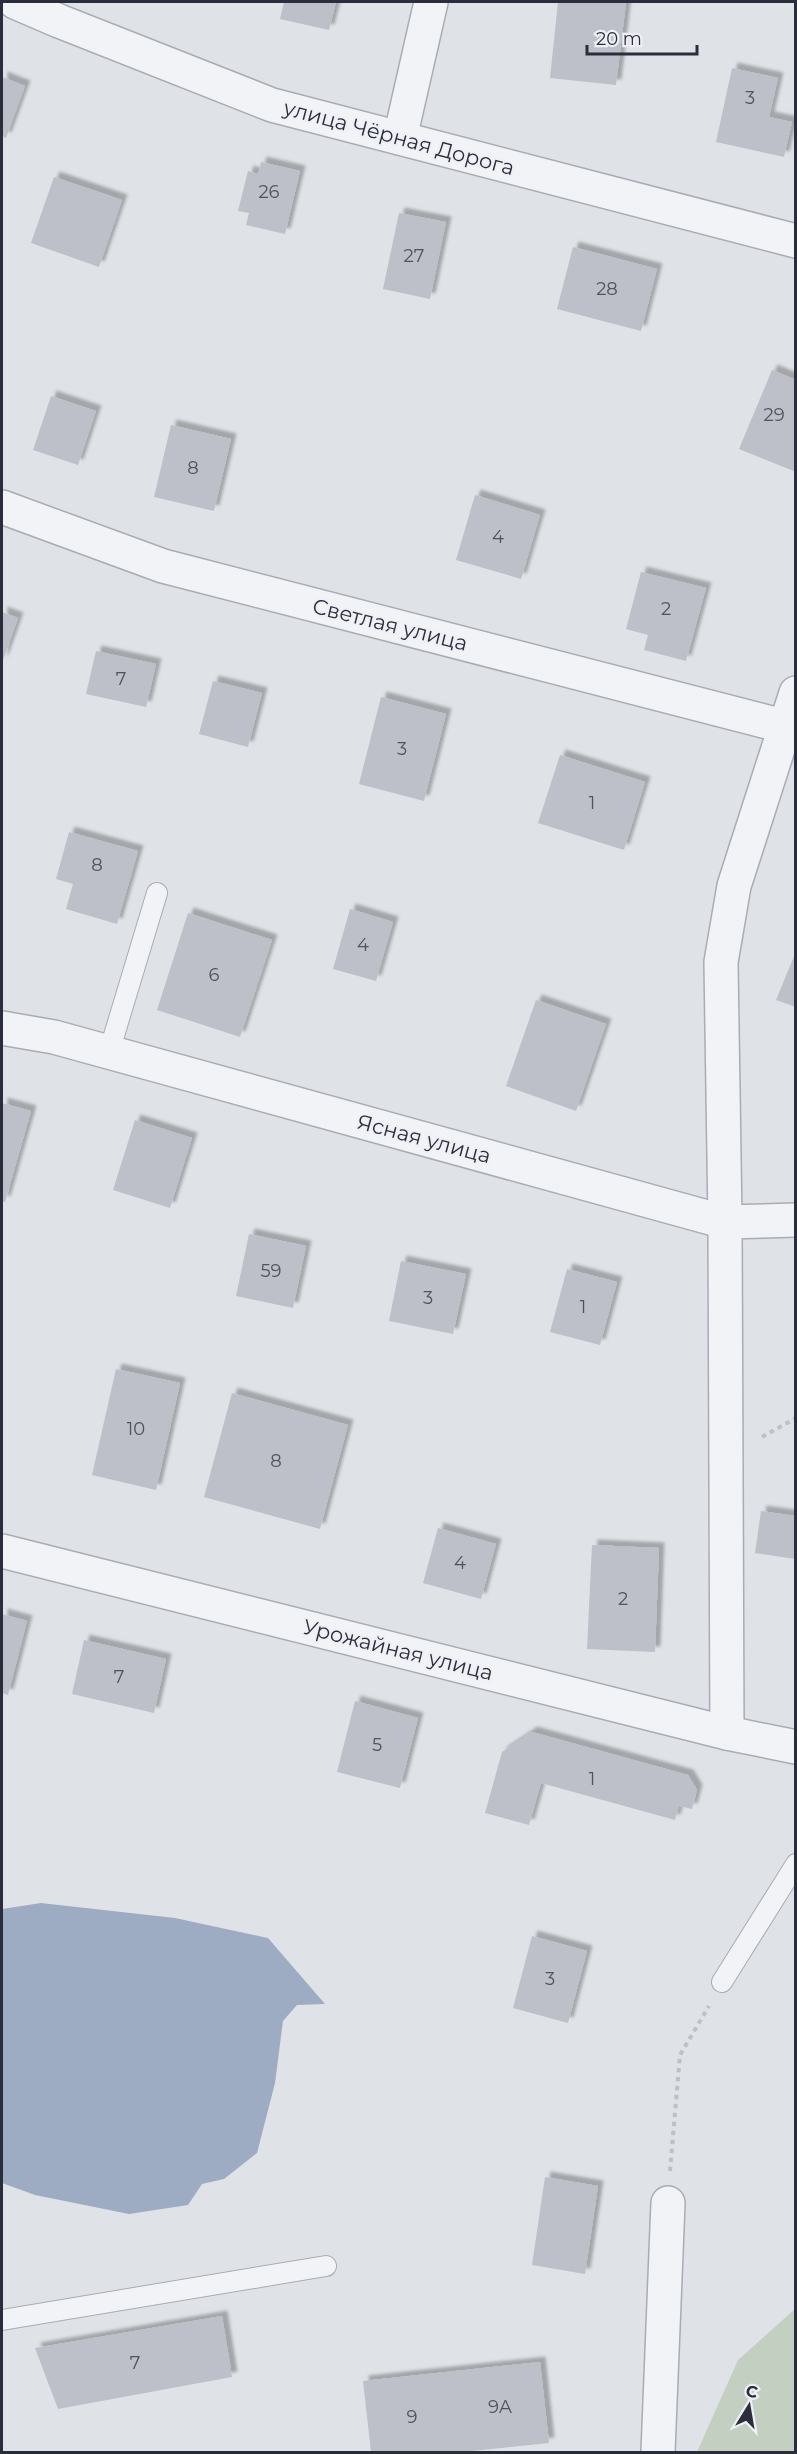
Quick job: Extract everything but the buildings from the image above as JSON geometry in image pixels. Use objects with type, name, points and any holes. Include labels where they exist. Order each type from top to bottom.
[{"type":"street","name":"улица Чёрная Дорога","points":[[15,2],[272,105],[795,241]]},
{"type":"street","points":[[400,138],[431,2]]},
{"type":"street","name":"Светлая улица","points":[[2,507],[163,566],[783,726]]},
{"type":"street","points":[[727,1733],[725,1222],[721,962],[734,886],[795,693]]},
{"type":"street","name":"Ясная улица","points":[[2,1028],[54,1037],[725,1222],[795,1220]]},
{"type":"street","name":"Урожайная улица","points":[[2,1551],[727,1733],[795,1747]]},
{"type":"street","points":[[658,2452],[668,2203]]},
{"type":"lane","points":[[109,1052],[157,893]]},
{"type":"lane","points":[[722,1982],[795,1864]]},
{"type":"lane","points":[[2,2320],[326,2266]]},
{"type":"path","points":[[668,2203],[680,2055],[722,1982]]},
{"type":"green space","points":[[795,2309],[795,2452],[697,2452],[738,2360]]},
{"type":"water","points":[[41,1903],[175,1918],[268,1938],[325,2004],[297,2005],[283,2021],[275,2083],[257,2153],[224,2179],[202,2184],[188,2205],[129,2214],[35,2195],[2,2183],[2,1909]]}]
